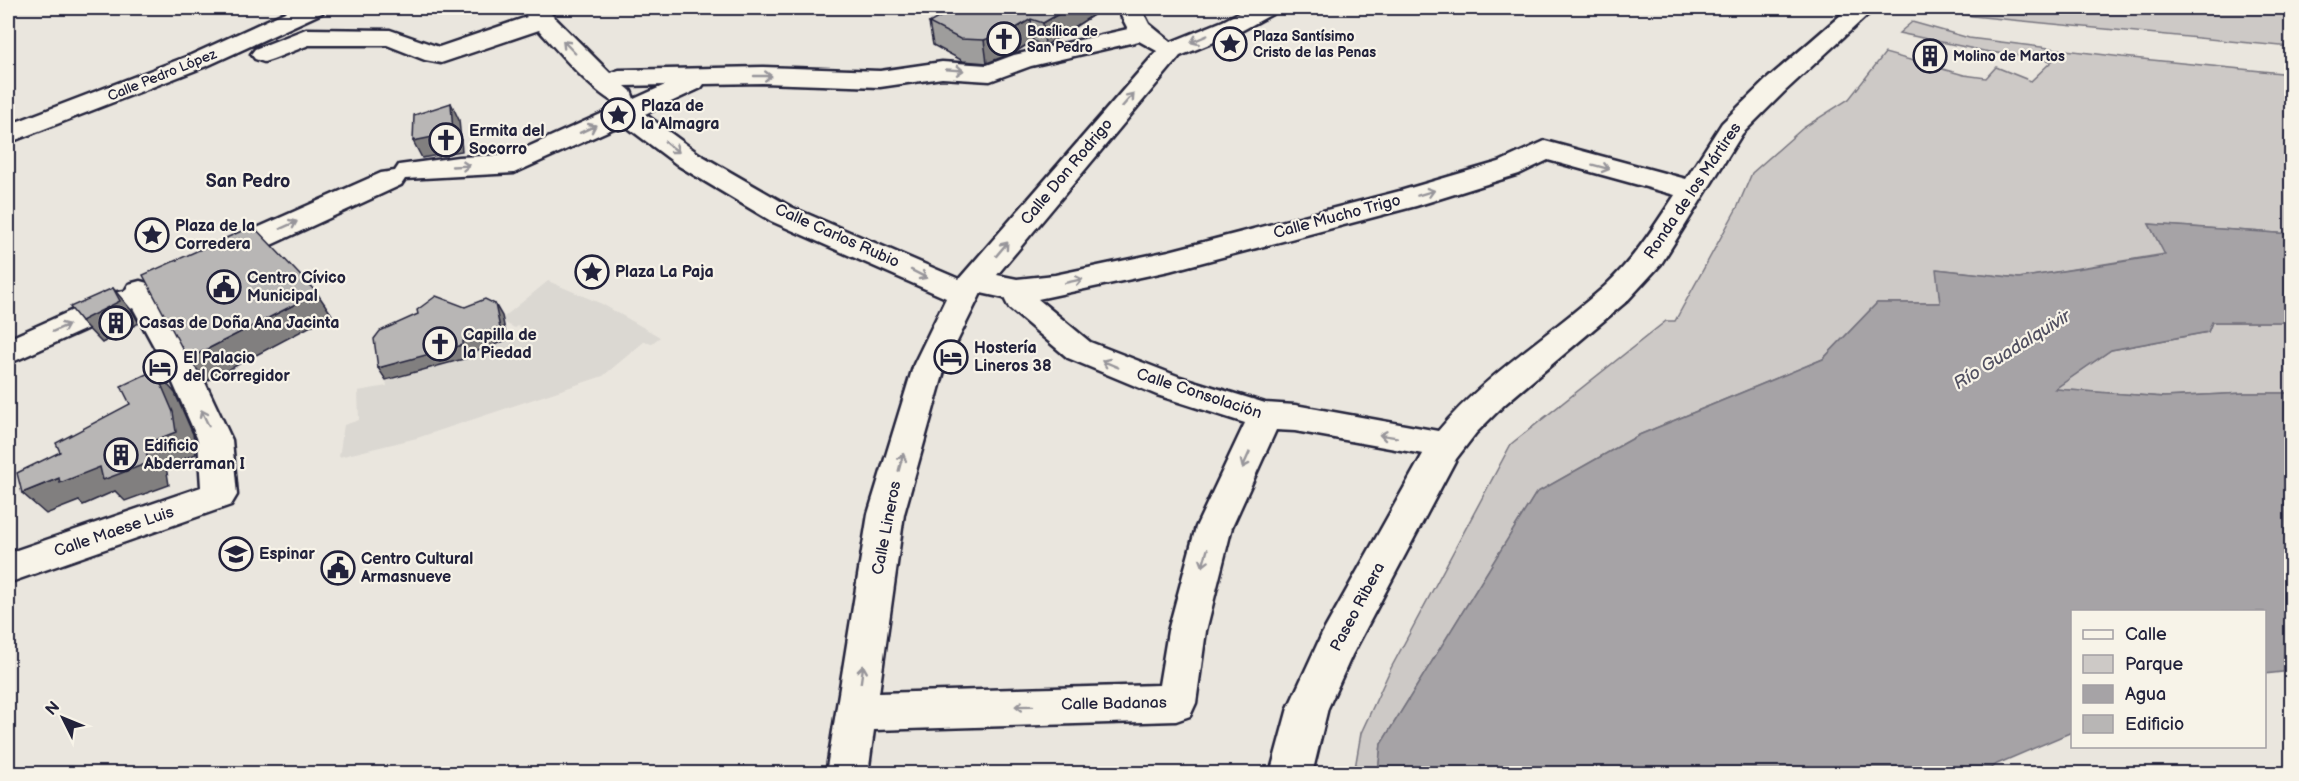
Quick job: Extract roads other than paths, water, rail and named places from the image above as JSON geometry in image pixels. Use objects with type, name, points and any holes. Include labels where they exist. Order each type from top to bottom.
[{"type":"street","name":"Calle Pedro López","points":[[8,135],[63,116],[239,43],[313,8]]},
{"type":"street","points":[[1129,8],[1133,22],[1143,33],[1171,51],[1232,26],[1265,8]]},
{"type":"street","name":"Ronda de los Mártires","points":[[1444,449],[1464,424],[1493,396],[1617,293],[1650,257],[1732,129],[1775,86],[1863,8]]},
{"type":"street","points":[[239,43],[261,56],[306,37],[390,38],[434,55],[451,51],[538,14],[588,67],[608,83],[629,110]]},
{"type":"street","points":[[608,83],[619,78],[763,75],[880,79],[942,69],[990,73],[1023,60],[1143,33]]},
{"type":"street","name":"Calle Don Rodrigo","points":[[970,287],[1171,51]]},
{"type":"street","points":[[204,264],[400,175],[458,166],[514,164],[705,77]]},
{"type":"street","name":"Calle Carlos Rubio","points":[[629,110],[689,160],[782,214],[970,287]]},
{"type":"street","name":"Calle Mucho Trigo","points":[[970,287],[1017,290],[1055,286],[1169,261],[1326,221],[1509,168],[1545,150],[1692,190]]},
{"type":"street","name":"Calle Lineros","points":[[847,774],[886,514],[930,364],[970,287]]},
{"type":"street","name":"Calle Maese Luis","points":[[8,352],[150,288],[215,440],[219,495],[8,568]]},
{"type":"street","name":"Calle Consolación","points":[[1017,290],[1020,300],[1079,350],[1169,387],[1265,416],[1295,418],[1430,442],[1444,449]]},
{"type":"street","name":"Calle Badanas","points":[[857,712],[1176,703],[1187,631],[1214,527],[1265,416]]},
{"type":"street","name":"Paseo Ribera","points":[[1291,774],[1308,708],[1336,646],[1444,449]]},
{"type":"water","name":"Río Guadalquivir","points":[[2149,224],[2291,234],[2291,322],[2212,322],[2208,332],[2111,350],[2055,389],[2164,397],[2291,393],[2291,671],[2266,674],[2266,610],[2071,610],[2071,732],[1997,764],[1985,773],[1378,773],[1381,744],[1536,493],[1639,435],[1823,359],[1877,303],[1940,303],[1936,269],[2019,278],[2165,255]]},
{"type":"place","name":"Basílica de San Pedro","points":[[1004,39]]},
{"type":"place","name":"Plaza Santísimo Cristo de las Penas","points":[[1230,44]]},
{"type":"place","name":"Molino de Martos","points":[[1930,56]]},
{"type":"place","name":"Plaza de la Almagra","points":[[618,115]]},
{"type":"place","name":"Ermita del Socorro","points":[[446,140]]},
{"type":"place","name":"Plaza de la Corredera","points":[[152,235]]},
{"type":"place","name":"Plaza La Paja","points":[[592,272]]},
{"type":"place","name":"Centro Cívico Municipal","points":[[224,287]]},
{"type":"place","name":"Casas de Doña Ana Jacinta","points":[[116,323]]},
{"type":"place","name":"Capilla de la Piedad","points":[[440,344]]},
{"type":"place","name":"Hostería Lineros 38","points":[[951,357]]},
{"type":"place","name":"El Palacio del Corregidor","points":[[160,367]]},
{"type":"place","name":"Edificio Abderraman I","points":[[121,455]]},
{"type":"place","name":"Espinar","points":[[236,554]]},
{"type":"place","name":"Centro Cultural Armasnueve","points":[[338,568]]},
{"type":"district","name":"San Pedro","points":[[248,181]]}]
